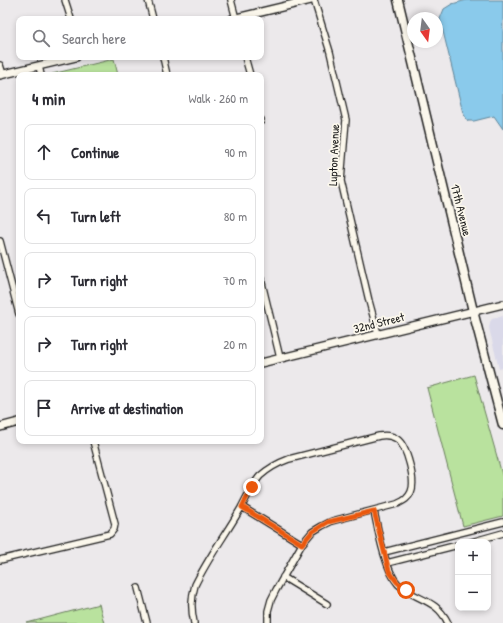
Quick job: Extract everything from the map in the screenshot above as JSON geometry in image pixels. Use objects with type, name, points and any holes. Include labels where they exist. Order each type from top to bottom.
[{"type":"main road","name":"17th Avenue","points":[[398,0],[473,311],[503,425]]},
{"type":"street","points":[[65,0],[70,16]]},
{"type":"street","points":[[148,0],[153,16]]},
{"type":"street","points":[[231,0],[234,16]]},
{"type":"street","points":[[247,16],[311,0]]},
{"type":"street","name":"Lupton Avenue","points":[[314,0],[330,52],[346,120],[341,181],[378,334]]},
{"type":"street","points":[[0,65],[1,75],[64,60]]},
{"type":"street","points":[[164,60],[166,72]]},
{"type":"street","points":[[246,60],[249,72]]},
{"type":"street","points":[[39,66],[40,72]]},
{"type":"street","points":[[0,241],[3,266],[16,305]]},
{"type":"street","points":[[264,291],[280,358]]},
{"type":"street","name":"32nd Street","points":[[264,362],[503,304]]},
{"type":"street","points":[[0,427],[16,423]]},
{"type":"street","points":[[194,623],[191,605],[195,585],[242,507],[252,487],[268,469],[281,461],[379,436],[392,436],[398,440],[402,444],[407,455],[413,486],[410,493],[405,500],[389,507],[328,522],[312,532],[302,544],[271,600],[268,611],[268,623]]},
{"type":"street","points":[[0,560],[110,534],[114,529],[115,524],[94,444]]},
{"type":"street","points":[[242,507],[302,544]]},
{"type":"street","points":[[374,511],[389,571],[397,582],[406,590],[437,607],[444,615],[448,623]]},
{"type":"street","points":[[384,552],[503,522]]},
{"type":"street","points":[[483,539],[503,534]]},
{"type":"street","points":[[387,563],[455,546]]},
{"type":"street","points":[[283,577],[327,604]]},
{"type":"street","points":[[138,588],[147,623]]},
{"type":"shaded area","points":[[503,316],[503,368],[499,369],[489,328],[492,319]]},
{"type":"green space","points":[[114,60],[117,72],[60,72]]},
{"type":"green space","points":[[474,375],[503,478],[503,516],[463,526],[427,388]]},
{"type":"green space","points":[[99,604],[104,623],[27,623]]},
{"type":"water","points":[[467,0],[503,0],[503,129],[494,116],[468,121],[463,113],[443,31],[443,12],[444,9],[452,4]]},
{"type":"route","points":[[252,487],[242,507],[302,544],[312,532],[328,522],[374,511],[389,571],[397,582],[406,590]]}]
